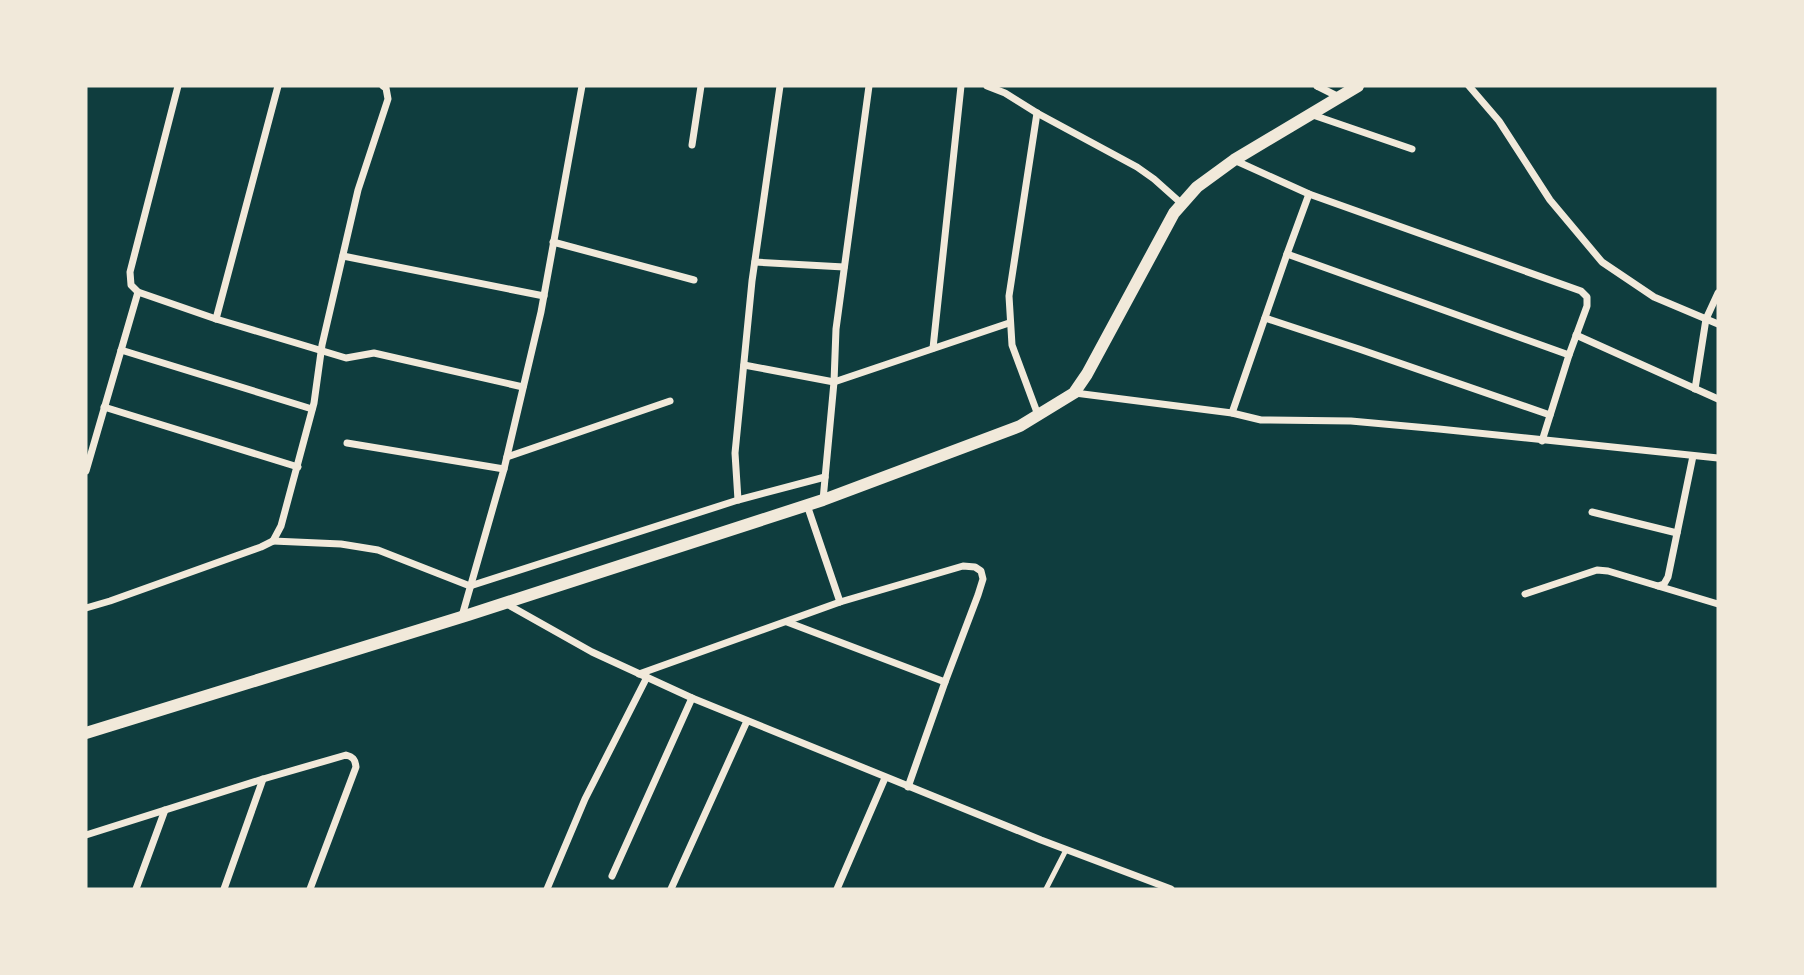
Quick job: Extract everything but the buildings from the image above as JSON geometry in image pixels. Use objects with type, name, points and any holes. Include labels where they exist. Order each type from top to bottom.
[{"type":"street","points":[[178,86],[130,272],[131,285],[138,292],[216,319],[346,358],[374,354],[523,387]]},
{"type":"street","points":[[216,319],[278,86]]},
{"type":"street","points":[[273,541],[281,526],[298,467],[358,190],[388,99],[383,86]]},
{"type":"street","points":[[462,617],[504,469],[544,296],[582,86]]},
{"type":"street","points":[[692,145],[701,86]]},
{"type":"street","points":[[738,499],[734,453],[755,262],[780,86]]},
{"type":"street","points":[[823,500],[836,329],[869,86]]},
{"type":"street","points":[[933,348],[961,86]]},
{"type":"street","points":[[987,86],[1005,93],[1137,167],[1154,178],[1182,204]]},
{"type":"street","points":[[1317,86],[1339,97]]},
{"type":"street","points":[[86,733],[462,617],[823,500],[1020,426],[1074,393],[1174,213],[1197,187],[1234,160],[1358,86]]},
{"type":"street","points":[[1469,86],[1499,121],[1550,200],[1602,262],[1654,297],[1718,324]]},
{"type":"street","points":[[1037,113],[1009,296],[1009,323],[1012,345],[1038,415]]},
{"type":"street","points":[[1310,114],[1412,149]]},
{"type":"street","points":[[1234,160],[1309,194],[1581,291],[1587,297],[1587,306],[1542,441]]},
{"type":"street","points":[[1232,413],[1309,194]]},
{"type":"street","points":[[553,242],[694,280]]},
{"type":"street","points":[[1287,254],[1569,355]]},
{"type":"street","points":[[343,256],[544,296]]},
{"type":"street","points":[[755,262],[844,267]]},
{"type":"street","points":[[86,471],[138,292]]},
{"type":"street","points":[[1695,388],[1706,319],[1718,293]]},
{"type":"street","points":[[1265,318],[1550,415]]},
{"type":"street","points":[[744,365],[834,382],[1009,323]]},
{"type":"street","points":[[1576,335],[1718,399]]},
{"type":"street","points":[[121,350],[312,409]]},
{"type":"street","points":[[1074,393],[1232,413],[1261,420],[1351,422],[1438,429],[1718,458]]},
{"type":"street","points":[[507,457],[670,401]]},
{"type":"street","points":[[104,407],[298,467]]},
{"type":"street","points":[[347,443],[504,469]]},
{"type":"street","points":[[1658,586],[1664,584],[1668,577],[1693,456]]},
{"type":"street","points":[[86,608],[273,541],[341,544],[378,550],[470,586],[738,499],[825,477]]},
{"type":"street","points":[[807,505],[840,602]]},
{"type":"street","points":[[1592,512],[1677,533]]},
{"type":"street","points":[[547,889],[585,799],[643,676],[840,602],[963,566],[975,566],[981,570],[983,579],[908,787]]},
{"type":"street","points":[[1525,594],[1597,570],[1718,604]]},
{"type":"street","points":[[505,603],[592,652],[692,698],[885,778],[1171,889]]},
{"type":"street","points":[[786,622],[945,682]]},
{"type":"street","points":[[612,877],[692,698]]},
{"type":"street","points":[[671,889],[747,721]]},
{"type":"street","points":[[86,835],[346,755],[355,761],[354,774],[310,889]]},
{"type":"street","points":[[838,889],[885,778]]},
{"type":"street","points":[[224,889],[263,779]]},
{"type":"street","points":[[136,889],[165,810]]},
{"type":"lane","points":[[1046,889],[1066,850]]}]
